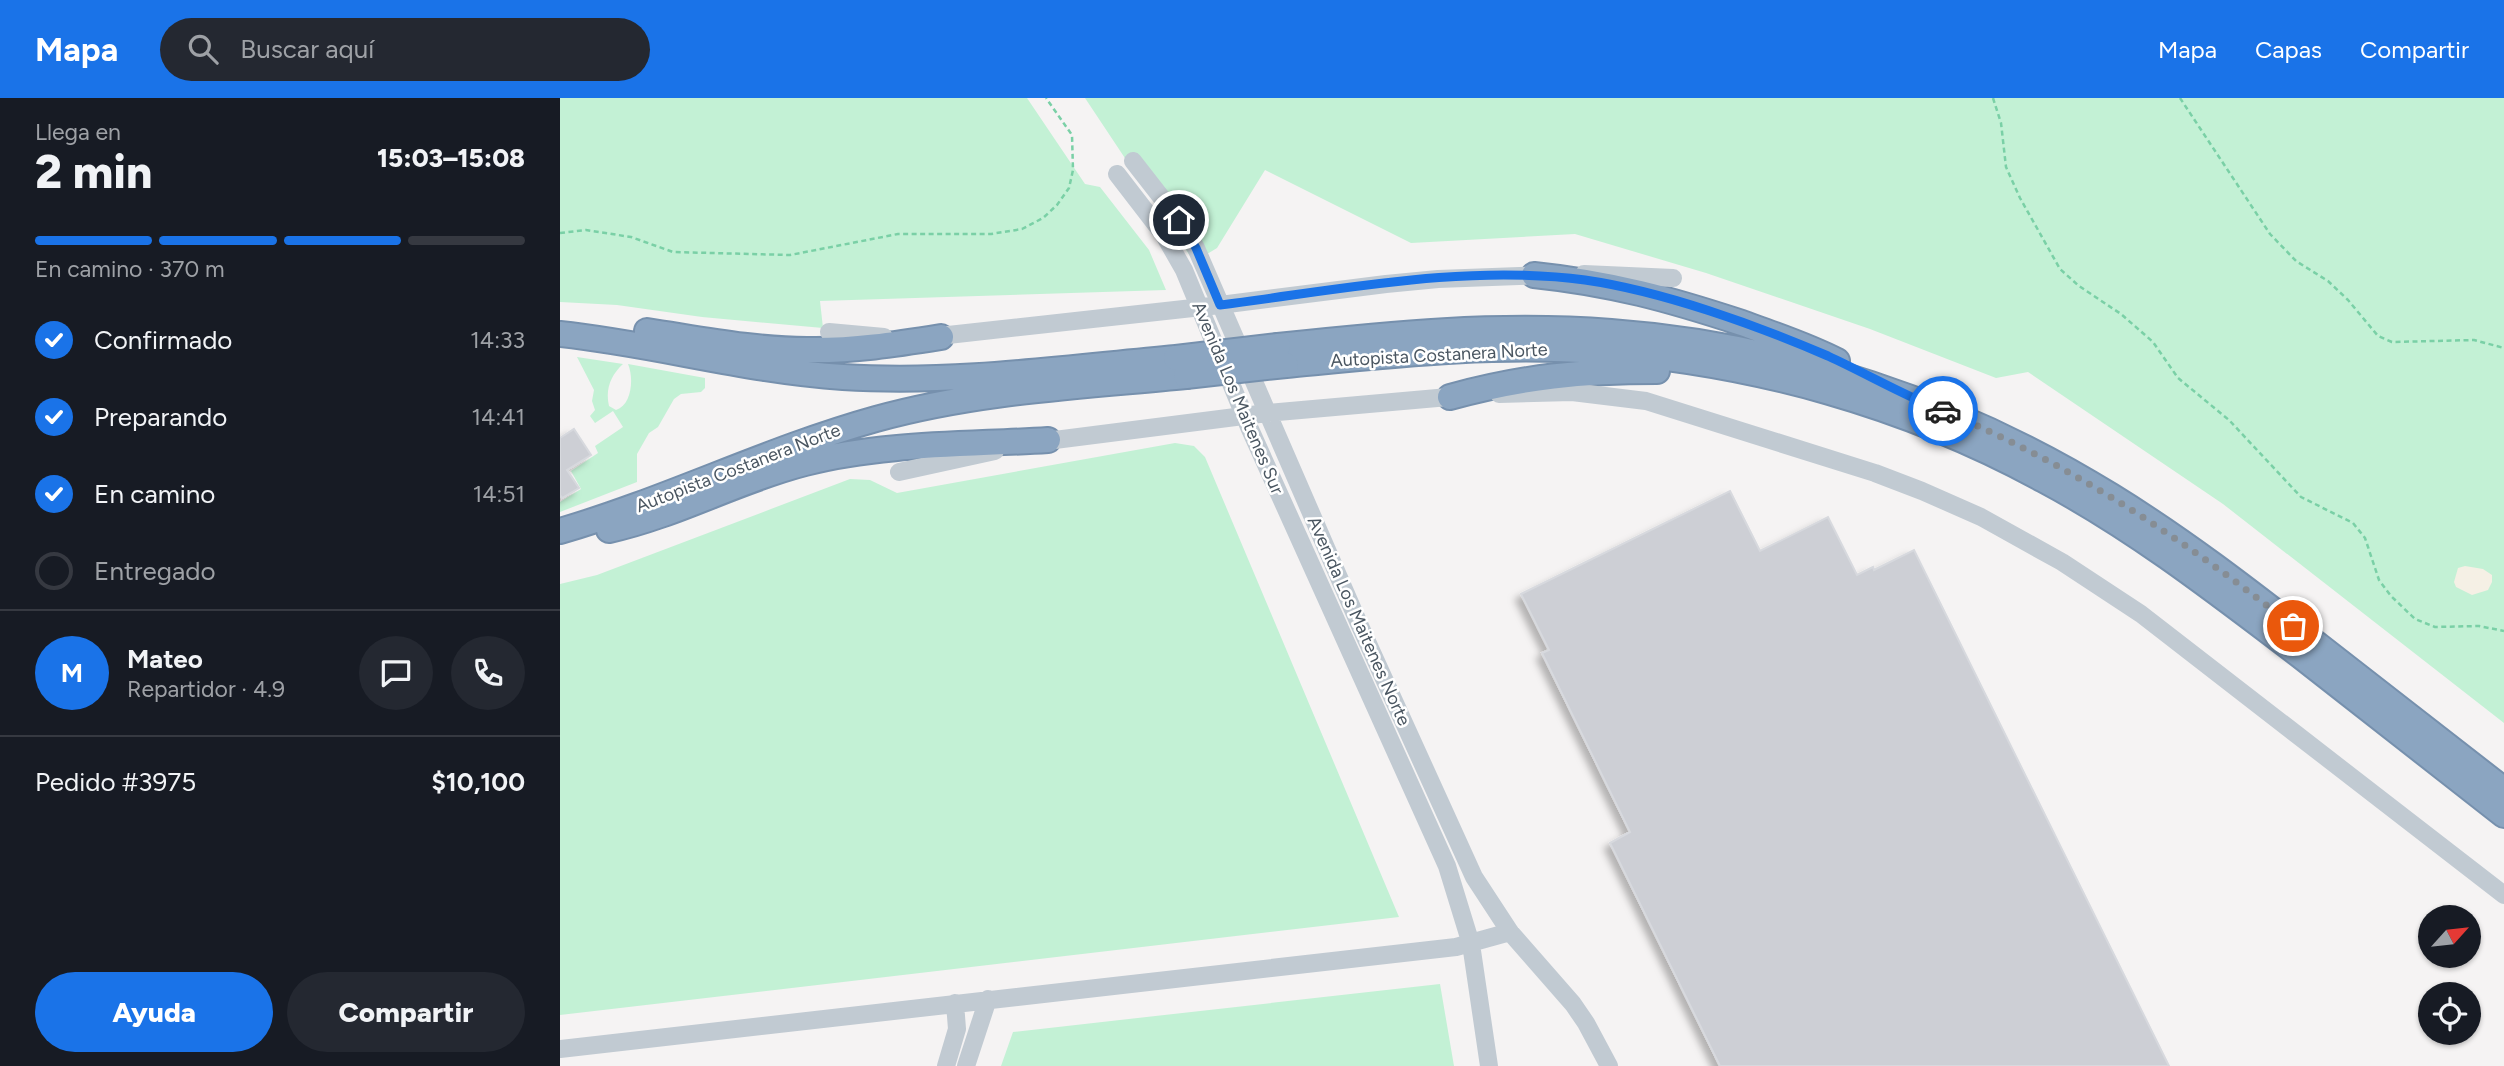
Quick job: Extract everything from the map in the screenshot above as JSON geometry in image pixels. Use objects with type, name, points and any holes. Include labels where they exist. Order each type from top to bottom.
[{"type":"highway","points":[[1534,275],[1618,286],[1689,306],[1791,340],[1903,395]]},
{"type":"highway","points":[[560,325],[647,331],[806,351],[861,348],[941,337]]},
{"type":"highway","name":"Autopista Costanera Norte","points":[[560,531],[633,508],[779,449],[878,418],[934,406],[1181,367],[1282,356],[1450,331],[1530,329],[1610,332],[1685,340],[1771,356],[1840,374],[1903,395],[2028,449],[2154,523],[2247,590],[2504,790]]},
{"type":"highway","name":"Autopista Costanera Norte","points":[[560,334],[790,372],[894,380],[1181,367]]},
{"type":"highway","name":"Autopista Costanera Norte","points":[[1282,356],[1568,349],[1623,353],[1746,371],[1823,390],[1883,409],[1965,442],[2043,479],[2110,519],[2221,595],[2504,814]]},
{"type":"highway","points":[[1450,397],[1533,378],[1603,370],[1687,372],[1823,390]]},
{"type":"highway","points":[[560,538],[643,522],[771,474],[820,459],[902,449],[1048,440]]},
{"type":"street","name":"Avenida Los Maitenes Norte","points":[[1133,161],[1190,236],[1360,626],[1474,877],[1510,932],[1573,1004],[1608,1066]]},
{"type":"street","name":"Avenida Los Maitenes Sur","points":[[1117,174],[1174,251],[1244,416],[1447,866],[1471,944],[1489,1066]]},
{"type":"street","points":[[829,332],[869,336],[941,337],[1412,281],[1612,274],[1673,278]]},
{"type":"street","points":[[899,472],[1048,440],[1268,413],[1450,397],[1572,392],[1646,401],[1875,473],[1922,491],[1981,517],[2062,562],[2141,614],[2504,895]]},
{"type":"street","points":[[1342,634],[1360,626]]},
{"type":"street","points":[[560,1049],[1471,944],[1510,932]]},
{"type":"street","points":[[966,1066],[988,999]]},
{"type":"street","points":[[946,1066],[957,1029],[955,1003]]},
{"type":"path","points":[[560,233],[586,230],[631,237],[673,252],[790,254],[898,234],[990,234],[1022,229],[1043,218],[1057,205],[1069,188],[1073,170],[1072,135],[1046,98]]},
{"type":"path","points":[[1993,98],[2001,123],[2006,167],[2020,198],[2060,269],[2079,286],[2121,314],[2153,342],[2178,378],[2229,420],[2301,497],[2353,523],[2365,538],[2379,580],[2415,620],[2435,627],[2479,626],[2504,631]]},
{"type":"path","points":[[2180,98],[2270,234],[2297,261],[2328,281],[2378,336],[2392,342],[2474,340],[2504,348]]},
{"type":"green space","points":[[560,98],[1027,98],[1085,184],[1100,187],[1149,250],[1166,290],[820,301],[823,328],[702,317],[617,305],[560,302]]},
{"type":"green space","points":[[1085,98],[2504,98],[2504,723],[2223,504],[2028,372],[1996,378],[1870,329],[1706,273],[1575,234],[1411,243],[1265,170],[1217,248],[1194,262]]},
{"type":"green space","points":[[577,357],[623,364],[612,378],[609,388],[609,406],[616,410],[625,403],[630,390],[628,364],[705,378],[705,388],[701,392],[681,394],[674,399],[658,427],[649,433],[637,454],[637,482],[560,512],[560,502],[581,489],[571,471],[598,453],[595,446],[623,427],[613,411],[595,423],[590,416],[595,410],[592,401],[594,390]]},
{"type":"green space","points":[[1175,443],[1194,446],[1205,457],[1399,917],[560,1015],[560,584],[597,575],[850,479],[870,480],[897,493]]},
{"type":"green space","points":[[1440,984],[1454,1066],[1001,1066],[1013,1032]]},
{"type":"sand","points":[[2465,566],[2483,569],[2492,575],[2488,590],[2472,595],[2456,587],[2454,582],[2458,568]]},
{"type":"building","points":[[574,429],[591,455],[567,470],[579,488],[562,498],[560,438]]},
{"type":"building","points":[[1730,491],[1760,551],[1828,517],[1857,575],[1873,567],[1874,570],[1914,550],[2169,1066],[1720,1066],[1610,843],[1630,832],[1542,653],[1549,650],[1521,594]]},
{"type":"way so far","points":[[1943,411],[2039,454],[2111,496],[2231,578],[2293,626]]},
{"type":"route","points":[[1179,220],[1196,248],[1220,305],[1438,279],[1534,275],[1586,281],[1618,286],[1670,300],[1791,340],[1861,372],[1903,395],[1943,411]]}]
